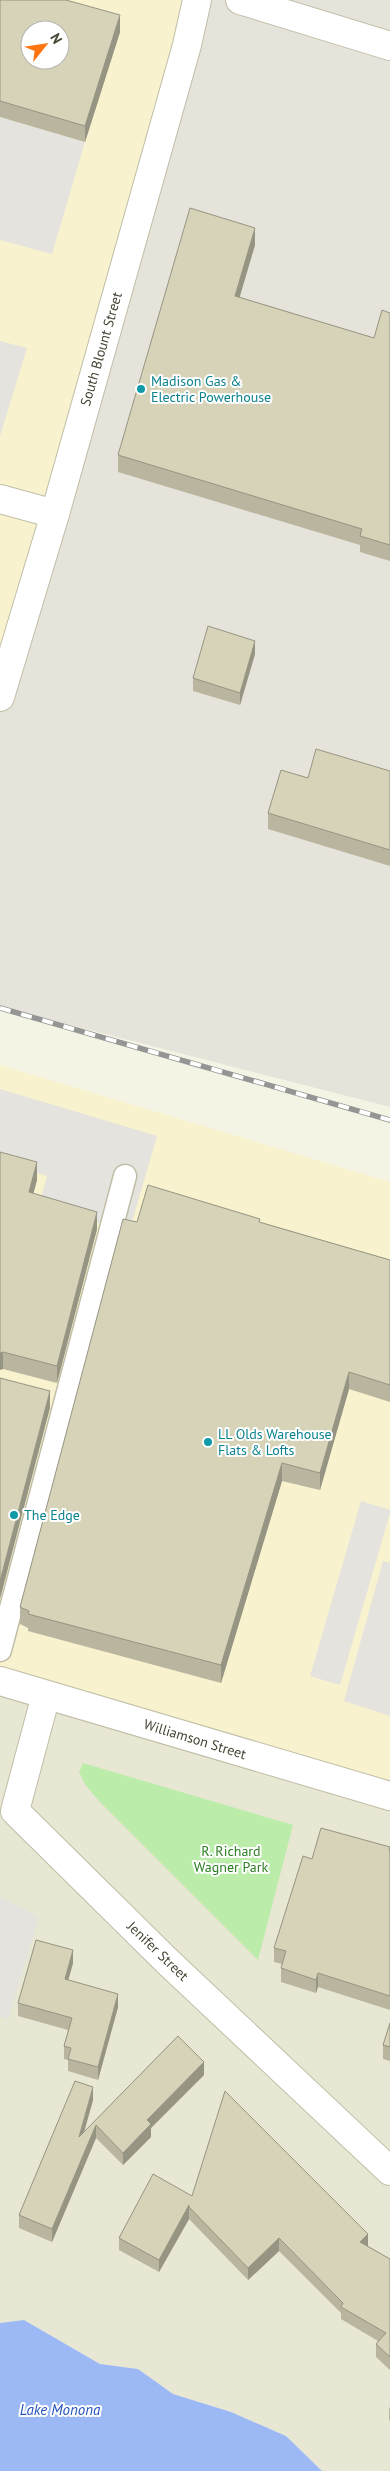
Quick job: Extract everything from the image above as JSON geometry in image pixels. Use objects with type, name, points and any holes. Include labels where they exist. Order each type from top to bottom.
[{"type":"street","name":"South Blount Street","points":[[0,696],[55,514],[197,0]]},
{"type":"street","points":[[240,0],[390,46]]},
{"type":"street","points":[[0,499],[55,514]]},
{"type":"street","name":"Williamson Street","points":[[0,1681],[390,1796]]},
{"type":"street","name":"Jenifer Street","points":[[46,1695],[16,1811],[168,1962],[390,2171]]},
{"type":"lane","points":[[0,1650],[56,1397],[125,1176]]},
{"type":"shaded area","points":[[0,0],[197,0],[0,697]]},
{"type":"shaded area","points":[[197,0],[390,0],[390,1107],[0,1007],[0,697]]},
{"type":"shaded area","points":[[0,117],[85,142],[52,254],[0,240]]},
{"type":"shaded area","points":[[0,341],[27,348],[0,436]]},
{"type":"shaded area","points":[[0,1065],[390,1182],[390,1796],[0,1681]]},
{"type":"shaded area","points":[[0,1089],[157,1136],[129,1232],[39,1205],[47,1176],[0,1162]]},
{"type":"shaded area","points":[[361,1501],[390,1510],[390,1513],[340,1685],[310,1676]]},
{"type":"shaded area","points":[[383,1561],[390,1563],[390,1716],[344,1701]]},
{"type":"shaded area","points":[[0,1681],[390,1799],[390,2471],[322,2471],[286,2436],[231,2412],[173,2394],[138,2369],[100,2364],[24,2320],[0,2323]]},
{"type":"shaded area","points":[[0,1897],[39,1917],[8,2019],[0,2016]]},
{"type":"green space","name":"R. Richard Wagner Park","points":[[83,1763],[293,1825],[258,1960],[98,1800],[85,1784],[79,1772]]},
{"type":"water","name":"Lake Monona","points":[[24,2320],[100,2364],[138,2369],[173,2394],[231,2412],[286,2436],[322,2471],[0,2471],[0,2323]]},
{"type":"building","points":[[0,0],[66,0],[120,15],[85,126],[0,101]]},
{"type":"building","points":[[190,208],[255,228],[235,296],[374,338],[382,310],[390,313],[390,545],[360,536],[362,529],[118,455]]},
{"type":"building","points":[[208,626],[255,641],[240,693],[193,678]]},
{"type":"building","points":[[316,749],[390,771],[390,850],[268,813],[281,770],[308,778]]},
{"type":"building","points":[[0,1152],[37,1162],[29,1192],[97,1212],[57,1366],[3,1352],[0,1353]]},
{"type":"building","name":"LL Olds Warehouse Flats & Lofts","points":[[148,1185],[260,1219],[259,1222],[390,1260],[390,1385],[349,1372],[320,1473],[282,1463],[221,1665],[28,1614],[29,1611],[20,1607],[123,1219],[137,1222]]},
{"type":"building","name":"The Edge","points":[[0,1378],[50,1391],[0,1581]]},
{"type":"building","points":[[321,1828],[390,1847],[390,1996],[318,1973],[316,1980],[281,1968],[286,1951],[274,1948],[303,1856],[312,1859]]},
{"type":"building","points":[[36,1940],[73,1950],[65,1979],[118,1994],[98,2067],[68,2059],[71,2048],[64,2046],[72,2018],[18,2003]]},
{"type":"building","points":[[390,2023],[390,2047],[383,2045]]},
{"type":"building","points":[[178,2036],[204,2062],[147,2120],[151,2124],[123,2153],[96,2125],[52,2229],[19,2215],[75,2081],[93,2087],[79,2137]]},
{"type":"building","points":[[225,2091],[368,2234],[360,2242],[390,2259],[390,2357],[376,2344],[386,2333],[341,2307],[343,2303],[279,2238],[248,2268],[189,2205],[159,2260],[119,2238],[153,2174],[192,2196]]},
{"type":"railway","points":[[0,1008],[390,1120]]},
{"type":"place","name":"Madison Gas & Electric Powerhouse","points":[[141,389]]},
{"type":"place","name":"LL Olds Warehouse Flats & Lofts","points":[[208,1442]]},
{"type":"place","name":"The Edge","points":[[14,1515]]}]
